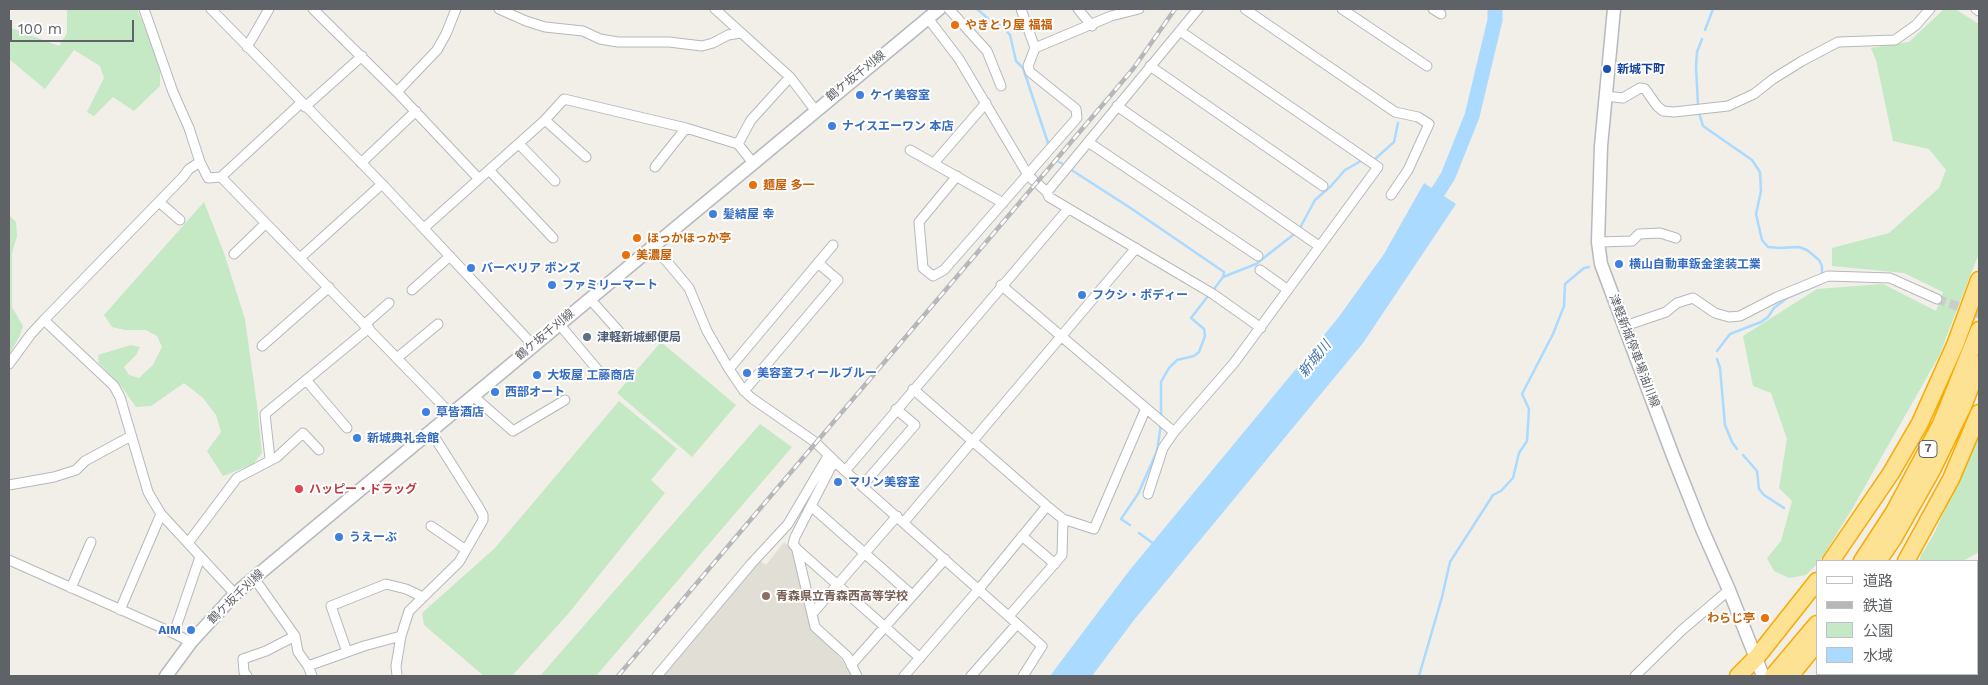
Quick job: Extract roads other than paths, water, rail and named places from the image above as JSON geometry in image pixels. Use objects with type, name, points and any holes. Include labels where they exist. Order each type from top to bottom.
[{"type":"highway","points":[[1833,560],[1891,473],[1920,423],[1955,345],[1979,280]]},
{"type":"highway","name":"7","points":[[1863,560],[1894,512],[1941,424],[1979,330]]},
{"type":"highway","name":"7","points":[[1879,560],[1893,539],[1932,470],[1964,404],[1979,364]]},
{"type":"highway","points":[[1909,558],[1951,479],[1979,413]]},
{"type":"highway","points":[[1738,676],[1756,658],[1816,582]]},
{"type":"highway","points":[[1781,674],[1816,625]]},
{"type":"highway","points":[[1781,674],[1816,644]]},
{"type":"main road","name":"鶴ケ坂千刈線","points":[[166,676],[191,642],[235,594],[450,413],[473,396],[939,9]]},
{"type":"main road","name":"津軽新城停車場油川線","points":[[1614,9],[1605,96],[1598,242],[1601,264],[1690,498],[1763,676]]},
{"type":"street","points":[[144,9],[173,92],[208,178],[221,176],[362,56]]},
{"type":"street","points":[[211,9],[382,184],[533,345]]},
{"type":"street","points":[[247,47],[269,9]]},
{"type":"street","points":[[313,9],[416,111],[479,179]]},
{"type":"street","points":[[397,92],[437,50],[456,9]]},
{"type":"street","points":[[499,9],[516,12],[544,26],[583,31],[600,39],[618,42],[669,42],[702,46],[728,35],[741,33]]},
{"type":"street","points":[[715,9],[790,77],[816,110]]},
{"type":"street","points":[[949,9],[987,52],[1001,86]]},
{"type":"street","points":[[957,176],[919,222],[923,268],[933,276],[944,270],[1003,203],[1033,179],[1076,118],[1076,109],[1030,72],[1028,66],[1034,48],[1021,9]]},
{"type":"street","points":[[1078,9],[1092,26]]},
{"type":"street","points":[[1034,48],[1092,26],[1111,16],[1139,9]]},
{"type":"street","points":[[1047,192],[1198,9]]},
{"type":"street","points":[[1245,9],[1395,112],[1418,117],[1429,124],[1408,170],[1391,195]]},
{"type":"street","points":[[1342,9],[1426,66]]},
{"type":"street","points":[[1605,96],[1623,98],[1640,88],[1645,89],[1663,111],[1674,112],[1728,106],[1754,94],[1773,79],[1802,61],[1838,42],[1895,40],[1916,25],[1930,9]]},
{"type":"street","points":[[927,18],[959,59],[1033,179],[1047,192],[1049,197],[1213,294],[1261,328]]},
{"type":"street","points":[[1148,494],[1163,448],[1174,432],[1228,370],[1261,328],[1378,167],[1180,31]]},
{"type":"street","points":[[1150,66],[1324,186]]},
{"type":"street","points":[[738,144],[751,120],[790,77]]},
{"type":"street","points":[[424,228],[519,144],[564,99],[686,128],[738,144],[753,163]]},
{"type":"street","points":[[934,163],[986,103]]},
{"type":"street","points":[[1117,106],[1319,246]]},
{"type":"street","points":[[361,163],[416,111]]},
{"type":"street","points":[[545,120],[586,157]]},
{"type":"street","points":[[655,167],[686,128]]},
{"type":"street","points":[[1088,142],[1258,256]]},
{"type":"street","points":[[519,144],[555,181]]},
{"type":"street","points":[[910,150],[1003,203]]},
{"type":"street","points":[[9,364],[44,320],[189,169],[200,162]]},
{"type":"street","points":[[489,170],[553,238]]},
{"type":"street","points":[[221,176],[265,224],[329,287],[450,413]]},
{"type":"street","points":[[300,258],[382,184]]},
{"type":"street","points":[[159,202],[180,220]]},
{"type":"street","points":[[845,471],[1068,209]]},
{"type":"street","points":[[234,254],[265,224]]},
{"type":"street","points":[[1598,242],[1632,241],[1639,234],[1660,233],[1676,238]]},
{"type":"street","points":[[653,245],[689,288],[707,331],[729,370],[744,391],[805,434],[1042,646],[1023,676]]},
{"type":"street","points":[[729,370],[833,245]]},
{"type":"street","points":[[812,614],[865,553],[900,519],[972,441],[1136,248]]},
{"type":"street","points":[[412,290],[450,256]]},
{"type":"street","points":[[744,391],[838,280],[818,263]]},
{"type":"street","points":[[1260,270],[1288,290]]},
{"type":"street","points":[[1625,326],[1666,312],[1677,303],[1693,298],[1715,313],[1729,317],[1740,316],[1777,297],[1828,276],[1890,278],[1937,299]]},
{"type":"street","points":[[1001,286],[1174,432]]},
{"type":"street","points":[[262,346],[329,287]]},
{"type":"street","points":[[589,298],[622,336]]},
{"type":"street","points":[[270,459],[265,414],[306,380],[389,303]]},
{"type":"street","points":[[44,320],[114,386],[120,397],[148,492],[161,514],[235,594]]},
{"type":"street","points":[[398,358],[438,324]]},
{"type":"street","points":[[558,324],[602,375]]},
{"type":"street","points":[[306,380],[348,428]]},
{"type":"street","points":[[913,389],[1047,506],[1063,518],[1094,529],[1146,408]]},
{"type":"street","points":[[473,396],[513,431],[565,400]]},
{"type":"street","points":[[862,486],[915,425],[896,409]]},
{"type":"street","points":[[397,676],[396,666],[401,636],[409,611],[459,562],[477,532],[483,516],[430,430]]},
{"type":"street","points":[[188,543],[237,478],[277,457],[303,433],[319,450]]},
{"type":"street","points":[[9,485],[54,477],[76,470],[85,461],[131,436]]},
{"type":"street","points":[[831,458],[811,506],[794,537],[793,544],[920,658]]},
{"type":"street","points":[[657,676],[750,564],[788,524],[831,458]]},
{"type":"street","points":[[811,506],[912,595]]},
{"type":"street","points":[[904,676],[1047,506]]},
{"type":"street","points":[[120,610],[161,514]]},
{"type":"street","points":[[1009,616],[1062,555],[1063,518]]},
{"type":"street","points":[[431,526],[466,550]]},
{"type":"street","points":[[1022,536],[1055,564]]},
{"type":"street","points":[[71,588],[91,542]]},
{"type":"street","points":[[797,549],[815,627],[847,656],[857,676]]},
{"type":"street","points":[[174,634],[200,557]]},
{"type":"street","points":[[851,665],[945,559]]},
{"type":"street","points":[[9,560],[191,642]]},
{"type":"street","points":[[254,578],[296,636],[298,652],[308,666],[312,676]]},
{"type":"street","points":[[347,652],[331,606],[386,584],[406,589],[423,597]]},
{"type":"street","points":[[1635,676],[1682,630],[1729,590]]},
{"type":"street","points":[[971,676],[1017,624]]},
{"type":"street","points":[[247,676],[244,672],[243,659],[266,651],[296,636]]},
{"type":"street","points":[[308,666],[401,636]]},
{"type":"water","points":[[1424,183],[1456,204],[1363,343],[1134,620],[1092,676],[1050,676],[1129,571],[1338,318],[1384,254]]},
{"type":"waterway","points":[[977,9],[992,22],[1003,27],[1010,35],[1016,61],[1023,68],[1048,143]]},
{"type":"waterway","name":"新城川","points":[[1427,209],[1448,176],[1472,116],[1495,20],[1495,9]]},
{"type":"waterway","points":[[1705,30],[1713,9]]},
{"type":"waterway","points":[[1698,106],[1696,66],[1697,52],[1702,39]]},
{"type":"waterway","points":[[1699,113],[1703,126],[1752,160],[1760,172],[1761,191],[1756,214],[1762,240],[1768,247],[1799,247],[1807,250],[1819,260],[1822,266],[1822,273]]},
{"type":"waterway","points":[[1375,159],[1394,142],[1398,123]]},
{"type":"waterway","points":[[1057,161],[1063,164]]},
{"type":"waterway","points":[[1301,226],[1315,200],[1345,170],[1361,161]]},
{"type":"waterway","points":[[1070,169],[1224,272],[1223,277],[1214,289]]},
{"type":"waterway","points":[[1223,277],[1256,264],[1293,235]]},
{"type":"waterway","points":[[1419,676],[1450,562],[1493,495],[1501,491],[1513,478],[1519,453],[1527,441],[1529,409],[1522,394],[1553,334],[1564,306],[1565,284],[1584,268],[1589,267]]},
{"type":"waterway","points":[[1717,351],[1730,334],[1761,322],[1787,298],[1820,284],[1820,282]]},
{"type":"waterway","points":[[1161,418],[1161,382],[1169,368],[1177,360],[1194,356],[1199,352],[1205,336],[1204,329],[1191,318],[1208,296]]},
{"type":"waterway","points":[[1717,359],[1720,368],[1725,425],[1737,449]]},
{"type":"waterway","points":[[1130,525],[1121,519],[1138,494],[1157,451],[1161,424]]},
{"type":"waterway","points":[[1743,455],[1757,471],[1759,489],[1764,495],[1784,508]]},
{"type":"waterway","points":[[1139,533],[1154,544]]},
{"type":"tunnel","points":[[1937,299],[1979,314]]},
{"type":"railway","points":[[618,676],[1133,69],[1175,9]]},
{"type":"place","name":"やきとり屋 福福","points":[[955,25]]},
{"type":"place","name":"新城下町","points":[[1607,69]]},
{"type":"place","name":"ケイ美容室","points":[[860,95]]},
{"type":"place","name":"ナイスエーワン 本店","points":[[832,126]]},
{"type":"place","name":"麺屋 多一","points":[[753,185]]},
{"type":"place","name":"髪結屋 幸","points":[[713,214]]},
{"type":"place","name":"ほっかほっか亭","points":[[637,238]]},
{"type":"place","name":"美濃屋","points":[[626,255]]},
{"type":"place","name":"横山自動車鈑金塗装工業","points":[[1619,264]]},
{"type":"place","name":"バーべリア ボンズ","points":[[471,268]]},
{"type":"place","name":"ファミリーマート","points":[[552,285]]},
{"type":"place","name":"フクシ・ボディー","points":[[1082,295]]},
{"type":"place","name":"津軽新城郵便局","points":[[587,337]]},
{"type":"place","name":"美容室フィールブルー","points":[[747,373]]},
{"type":"place","name":"大坂屋 工藤商店","points":[[537,375]]},
{"type":"place","name":"西部オート","points":[[495,392]]},
{"type":"place","name":"草皆酒店","points":[[426,412]]},
{"type":"place","name":"新城典礼会館","points":[[357,438]]},
{"type":"place","name":"マリン美容室","points":[[838,482]]},
{"type":"place","name":"ハッピー・ドラッグ","points":[[299,489]]},
{"type":"place","name":"うえーぶ","points":[[339,537]]},
{"type":"place","name":"青森県立青森西高等学校","points":[[766,596]]},
{"type":"place","name":"わらじ亭","points":[[1765,618]]},
{"type":"place","name":"AIM","points":[[191,630]]}]
